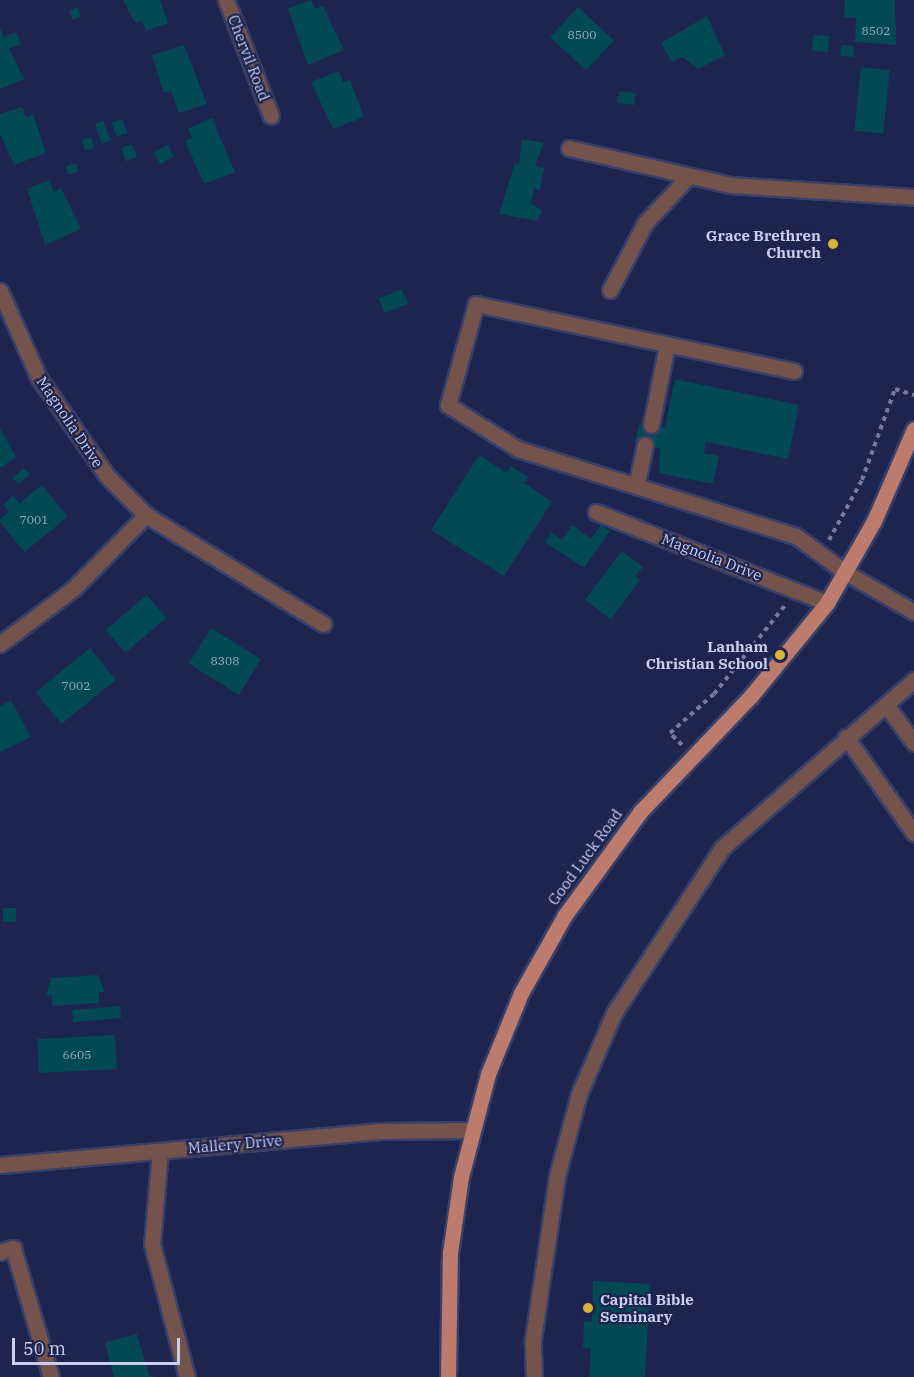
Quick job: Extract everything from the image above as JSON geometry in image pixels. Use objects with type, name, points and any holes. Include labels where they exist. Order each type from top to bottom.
[{"type":"main road","name":"Good Luck Road","points":[[448,1377],[450,1253],[471,1130],[521,993],[565,915],[640,812],[751,696],[827,603],[874,521],[914,429]]},
{"type":"street","name":"Chervil Road","points":[[226,0],[271,116]]},
{"type":"street","points":[[569,148],[688,177],[792,192],[914,196]]},
{"type":"street","points":[[610,290],[645,223],[688,177]]},
{"type":"street","name":"Magnolia Drive","points":[[0,291],[62,416],[106,476],[146,515],[323,624]]},
{"type":"street","points":[[794,371],[476,304],[448,405],[518,449],[637,482],[649,492],[796,536],[845,572],[914,612]]},
{"type":"street","points":[[651,425],[667,345]]},
{"type":"street","points":[[637,482],[645,445]]},
{"type":"street","name":"Magnolia Drive","points":[[596,512],[827,603]]},
{"type":"street","points":[[0,644],[74,588],[146,515]]},
{"type":"street","points":[[534,1377],[532,1339],[546,1234],[579,1094],[599,1041],[638,970],[708,866],[738,831],[914,680]]},
{"type":"street","points":[[886,705],[914,743]]},
{"type":"street","points":[[846,737],[914,833]]},
{"type":"street","name":"Mallery Drive","points":[[0,1165],[380,1131],[471,1130]]},
{"type":"street","points":[[160,1151],[152,1244],[187,1377]]},
{"type":"street","points":[[0,1252],[13,1248],[51,1377]]},
{"type":"building","points":[[123,0],[160,0],[168,23],[146,31],[142,20],[135,23]]},
{"type":"building","points":[[311,0],[315,9],[323,6],[344,50],[308,65],[288,8]]},
{"type":"building","points":[[845,0],[895,0],[896,45],[855,42],[856,18],[844,17]]},
{"type":"building","points":[[78,7],[81,17],[73,20],[69,11]]},
{"type":"building","points":[[578,7],[614,40],[586,70],[550,37]]},
{"type":"building","points":[[707,16],[725,55],[698,69],[682,57],[672,62],[661,43]]},
{"type":"building","points":[[0,28],[4,37],[16,32],[21,44],[9,49],[24,79],[0,89]]},
{"type":"building","points":[[813,35],[829,36],[828,52],[812,51]]},
{"type":"building","points":[[184,45],[207,104],[179,113],[171,91],[164,93],[152,55]]},
{"type":"building","points":[[841,45],[854,46],[853,57],[840,56]]},
{"type":"building","points":[[861,67],[890,70],[883,134],[854,131]]},
{"type":"building","points":[[339,71],[343,82],[350,80],[364,117],[333,129],[311,82]]},
{"type":"building","points":[[619,91],[636,93],[634,105],[618,103]]},
{"type":"building","points":[[22,107],[26,117],[33,114],[46,153],[14,165],[0,134],[0,114]]},
{"type":"building","points":[[212,118],[235,172],[204,184],[185,141],[192,138],[188,129]]},
{"type":"building","points":[[122,119],[127,133],[117,137],[112,123]]},
{"type":"building","points":[[103,121],[111,140],[102,144],[95,124]]},
{"type":"building","points":[[91,137],[94,149],[85,151],[82,139]]},
{"type":"building","points":[[522,139],[544,143],[535,166],[544,168],[540,190],[534,188],[531,203],[542,211],[537,221],[499,214],[515,163],[519,164]]},
{"type":"building","points":[[132,144],[137,157],[126,161],[121,148]]},
{"type":"building","points":[[168,145],[174,157],[160,164],[154,152]]},
{"type":"building","points":[[76,163],[79,172],[68,175],[66,166]]},
{"type":"building","points":[[49,180],[54,192],[61,188],[81,229],[45,245],[27,189]]},
{"type":"building","points":[[402,289],[408,304],[385,313],[379,298]]},
{"type":"building","points":[[675,379],[799,405],[788,459],[706,442],[704,453],[719,456],[713,484],[659,473],[660,448],[635,443],[639,423],[665,428]]},
{"type":"building","points":[[0,428],[16,457],[0,468]]},
{"type":"building","points":[[479,455],[507,473],[511,466],[528,477],[524,483],[552,502],[504,576],[431,530]]},
{"type":"building","points":[[24,468],[30,475],[19,485],[13,478]]},
{"type":"building","points":[[42,485],[68,517],[24,552],[0,522],[0,519]]},
{"type":"building","points":[[13,496],[20,504],[10,513],[3,505]]},
{"type":"building","points":[[572,525],[591,539],[601,525],[610,531],[584,568],[545,542],[551,532],[562,540]]},
{"type":"building","points":[[622,551],[643,567],[635,576],[640,580],[611,619],[585,600]]},
{"type":"building","points":[[147,595],[166,618],[125,653],[106,630]]},
{"type":"building","points":[[211,628],[261,659],[239,695],[189,664]]},
{"type":"building","points":[[90,648],[116,680],[61,724],[36,692]]},
{"type":"building","points":[[11,700],[31,737],[0,752],[0,706]]},
{"type":"building","points":[[3,908],[16,908],[16,922],[3,922]]},
{"type":"building","points":[[98,975],[105,992],[99,992],[99,1003],[52,1006],[52,995],[46,996],[51,978]]},
{"type":"building","points":[[120,1006],[121,1018],[73,1022],[72,1010]]},
{"type":"building","points":[[115,1035],[117,1069],[39,1073],[37,1039]]},
{"type":"building","points":[[593,1281],[650,1284],[645,1377],[589,1377],[591,1348],[583,1348],[584,1321],[592,1322]]},
{"type":"building","points":[[137,1334],[149,1375],[156,1377],[114,1377],[105,1342]]},
{"type":"place","name":"Grace Brethren Church","points":[[833,244]]},
{"type":"place","name":"Lanham Christian School","points":[[780,655]]},
{"type":"place","name":"Capital Bible Seminary","points":[[588,1308]]}]
